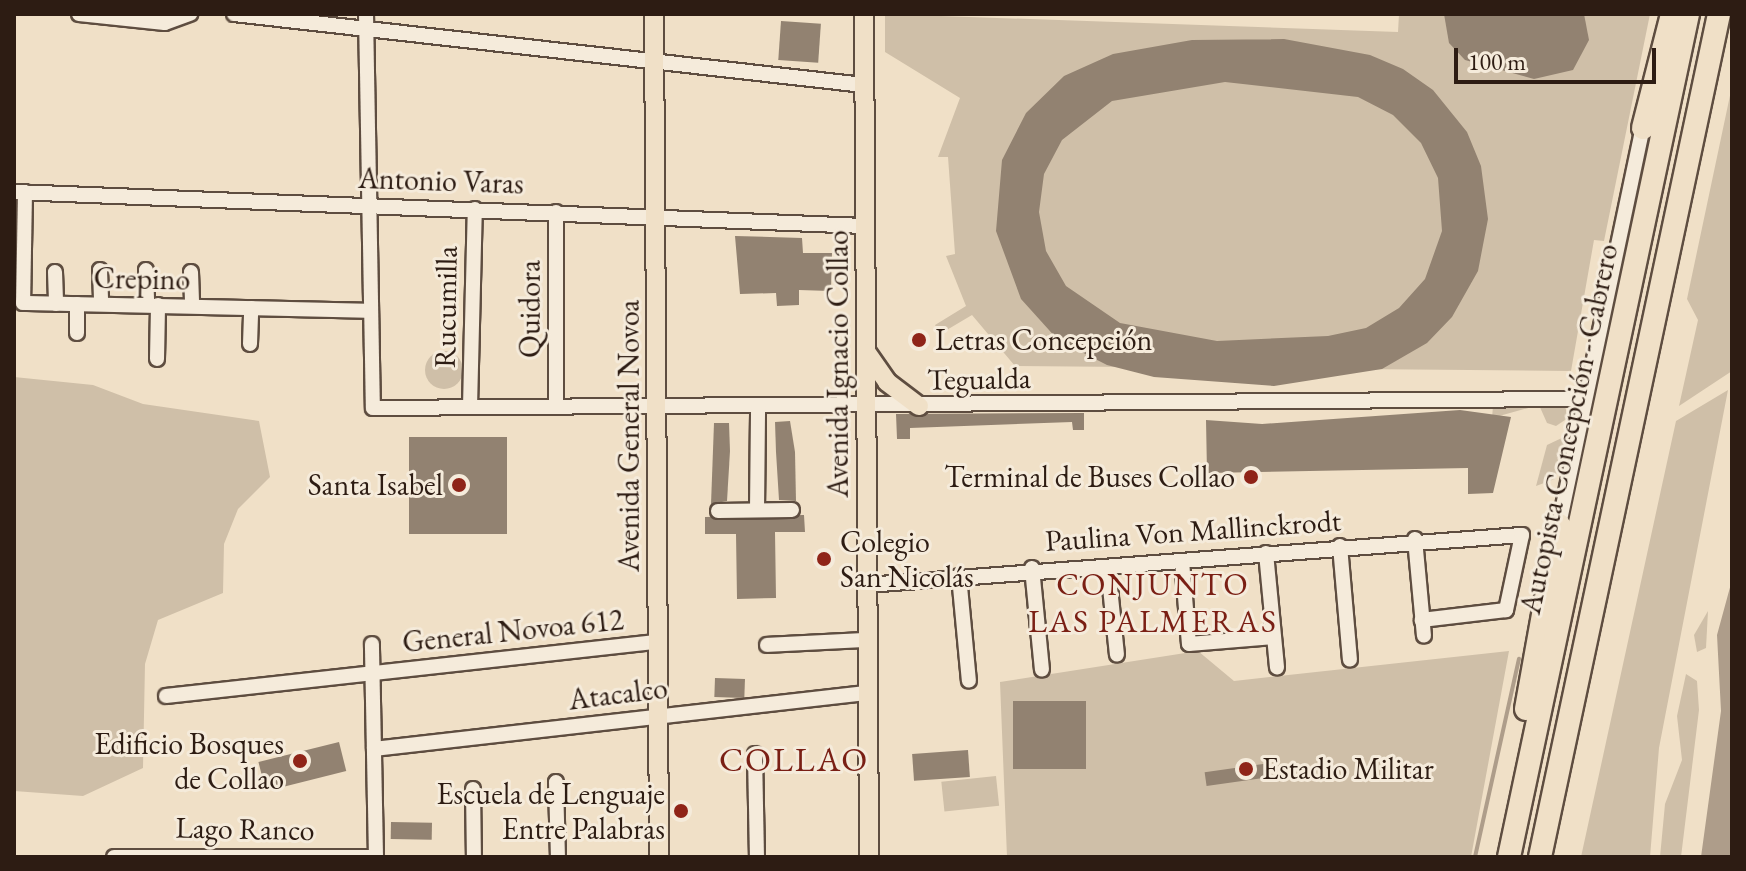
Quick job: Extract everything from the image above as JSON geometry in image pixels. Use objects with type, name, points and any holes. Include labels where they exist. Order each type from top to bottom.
[{"type":"highway","points":[[1643,128],[1672,14]]},
{"type":"highway","name":"Autopista Concepción - Cabrero","points":[[1509,857],[1688,14]]},
{"type":"highway","name":"Autopista Concepción - Cabrero","points":[[1540,857],[1719,14]]},
{"type":"highway","points":[[1509,857],[1559,525]]},
{"type":"main road","name":"Avenida General Novoa","points":[[654,14],[659,857]]},
{"type":"main road","name":"Avenida Ignacio Collao","points":[[864,14],[869,857]]},
{"type":"main road","points":[[866,351],[887,382],[919,406]]},
{"type":"street","points":[[79,14],[165,23],[190,14]]},
{"type":"street","points":[[234,14],[366,21],[654,61],[864,85]]},
{"type":"street","points":[[366,21],[370,311]]},
{"type":"street","points":[[1559,525],[1643,128]]},
{"type":"street","name":"Antonio Varas","points":[[20,192],[865,226]]},
{"type":"street","name":"Crepino","points":[[20,192],[23,303],[370,311]]},
{"type":"street","name":"Rucumilla","points":[[470,407],[475,209]]},
{"type":"street","name":"Quidora","points":[[556,212],[556,406]]},
{"type":"street","points":[[100,270],[101,304]]},
{"type":"street","points":[[146,270],[157,359]]},
{"type":"street","points":[[55,272],[56,304]]},
{"type":"street","points":[[191,272],[192,305]]},
{"type":"street","points":[[77,304],[77,333]]},
{"type":"street","points":[[250,344],[251,308]]},
{"type":"street","name":"Tegualda","points":[[370,311],[373,408],[1585,399]]},
{"type":"street","points":[[757,510],[758,406]]},
{"type":"street","points":[[718,511],[792,510]]},
{"type":"street","name":"Paulina Von Mallinckrodt","points":[[867,585],[1032,568],[1108,568],[1415,539],[1522,535],[1506,610],[1422,620]]},
{"type":"street","points":[[1415,539],[1424,636]]},
{"type":"street","points":[[1340,546],[1350,660]]},
{"type":"street","points":[[1266,553],[1277,667]]},
{"type":"street","points":[[1182,561],[1189,644],[1274,637]]},
{"type":"street","points":[[1032,568],[1042,670]]},
{"type":"street","points":[[1108,568],[1117,655]]},
{"type":"street","points":[[959,576],[969,681]]},
{"type":"street","points":[[767,645],[867,640]]},
{"type":"street","name":"General Novoa 612","points":[[166,696],[658,642]]},
{"type":"street","points":[[372,644],[376,857]]},
{"type":"street","name":"Atacalco","points":[[374,749],[868,693]]},
{"type":"street","points":[[755,754],[757,857]]},
{"type":"street","points":[[556,782],[558,857]]},
{"type":"street","points":[[473,789],[474,857]]},
{"type":"street","name":"Lago Ranco","points":[[114,857],[376,857]]},
{"type":"shaded area","points":[[885,14],[1398,32],[1399,14],[1650,14],[1604,241],[1594,240],[1571,371],[1015,366],[972,315],[940,334],[935,325],[966,306],[946,256],[955,254],[948,157],[938,157],[960,98],[885,52]]},
{"type":"shaded area","points":[[1732,86],[1732,371],[1679,406],[1698,320],[1687,299]]},
{"type":"shaded area","points":[[444,351],[458,356],[463,370],[458,384],[444,389],[430,384],[425,370],[430,356]]},
{"type":"shaded area","points":[[14,377],[93,385],[143,404],[259,421],[270,477],[238,509],[224,544],[223,593],[158,620],[145,664],[143,768],[83,796],[14,791]]},
{"type":"shaded area","points":[[1728,390],[1659,748],[1650,857],[1581,857],[1676,421]]},
{"type":"shaded area","points":[[1564,402],[1568,418],[1556,426],[1547,423],[1539,405],[1492,418],[1493,406]]},
{"type":"shaded area","points":[[1566,436],[1555,479],[1536,486],[1547,445]]},
{"type":"shaded area","points":[[1732,580],[1732,857],[1701,857],[1721,711],[1717,635]]},
{"type":"shaded area","points":[[1708,611],[1706,648],[1697,652],[1694,635]]},
{"type":"shaded area","name":"Estadio Militar","points":[[1198,651],[1234,681],[1509,651],[1471,857],[1007,857],[1000,682]]},
{"type":"shaded area","points":[[1686,674],[1697,681],[1699,710],[1681,857],[1660,857],[1665,804],[1682,760],[1677,716]]},
{"type":"shaded area","points":[[996,776],[999,806],[944,812],[941,782]]},
{"type":"building","points":[[1444,14],[1584,14],[1589,40],[1573,70],[1534,79],[1465,60],[1449,43]]},
{"type":"building","points":[[781,21],[821,24],[818,63],[778,60]]},
{"type":"building","points":[[1284,39],[1370,55],[1403,69],[1433,90],[1467,132],[1481,166],[1488,219],[1478,271],[1452,317],[1427,343],[1382,369],[1274,386],[1154,377],[1107,365],[1058,340],[1021,299],[996,231],[1002,160],[1026,113],[1064,76],[1113,54],[1192,40]],"holes":[[[1225,82],[1358,97],[1393,115],[1421,143],[1438,178],[1442,231],[1425,279],[1399,308],[1366,328],[1328,336],[1217,341],[1120,323],[1066,286],[1046,251],[1039,212],[1044,174],[1062,140],[1112,101]]]},
{"type":"building","points":[[735,236],[802,238],[803,253],[832,253],[831,291],[799,290],[799,305],[777,306],[776,293],[740,294]]},
{"type":"building","points":[[1460,410],[1511,417],[1493,493],[1468,494],[1468,468],[1207,473],[1206,420],[1262,424]]},
{"type":"building","points":[[1084,413],[1084,430],[1073,430],[1072,422],[910,428],[910,439],[897,439],[896,414]]},
{"type":"building","points":[[790,421],[795,452],[796,501],[779,500],[775,422]]},
{"type":"building","points":[[714,423],[729,423],[730,451],[727,501],[711,504]]},
{"type":"building","name":"Santa Isabel","points":[[409,437],[507,437],[507,534],[409,534]]},
{"type":"building","points":[[804,515],[805,532],[775,532],[776,598],[737,599],[736,534],[705,534],[705,517]]},
{"type":"building","points":[[715,678],[745,679],[744,698],[714,697]]},
{"type":"building","points":[[1013,701],[1086,701],[1086,769],[1013,769]]},
{"type":"building","name":"Edificio Bosques de Collao","points":[[339,742],[346,771],[266,791],[258,762]]},
{"type":"building","points":[[968,750],[970,777],[914,781],[912,754]]},
{"type":"building","points":[[1270,763],[1272,777],[1207,786],[1205,772]]},
{"type":"building","points":[[391,822],[432,823],[432,840],[391,839]]},
{"type":"waterway","points":[[1475,857],[1519,659]]},
{"type":"place","name":"Letras Concepción","points":[[919,340]]},
{"type":"place","name":"Terminal de Buses Collao","points":[[1251,477]]},
{"type":"place","name":"Santa Isabel","points":[[459,485]]},
{"type":"place","name":"Colegio San Nicolás","points":[[824,559]]},
{"type":"place","name":"Edificio Bosques de Collao","points":[[300,761]]},
{"type":"place","name":"Estadio Militar","points":[[1246,769]]},
{"type":"place","name":"Escuela de Lenguaje Entre Palabras","points":[[681,811]]},
{"type":"district","name":"CONJUNTO LAS PALMERAS","points":[[1153,604]]},
{"type":"district","name":"COLLAO","points":[[794,760]]}]
